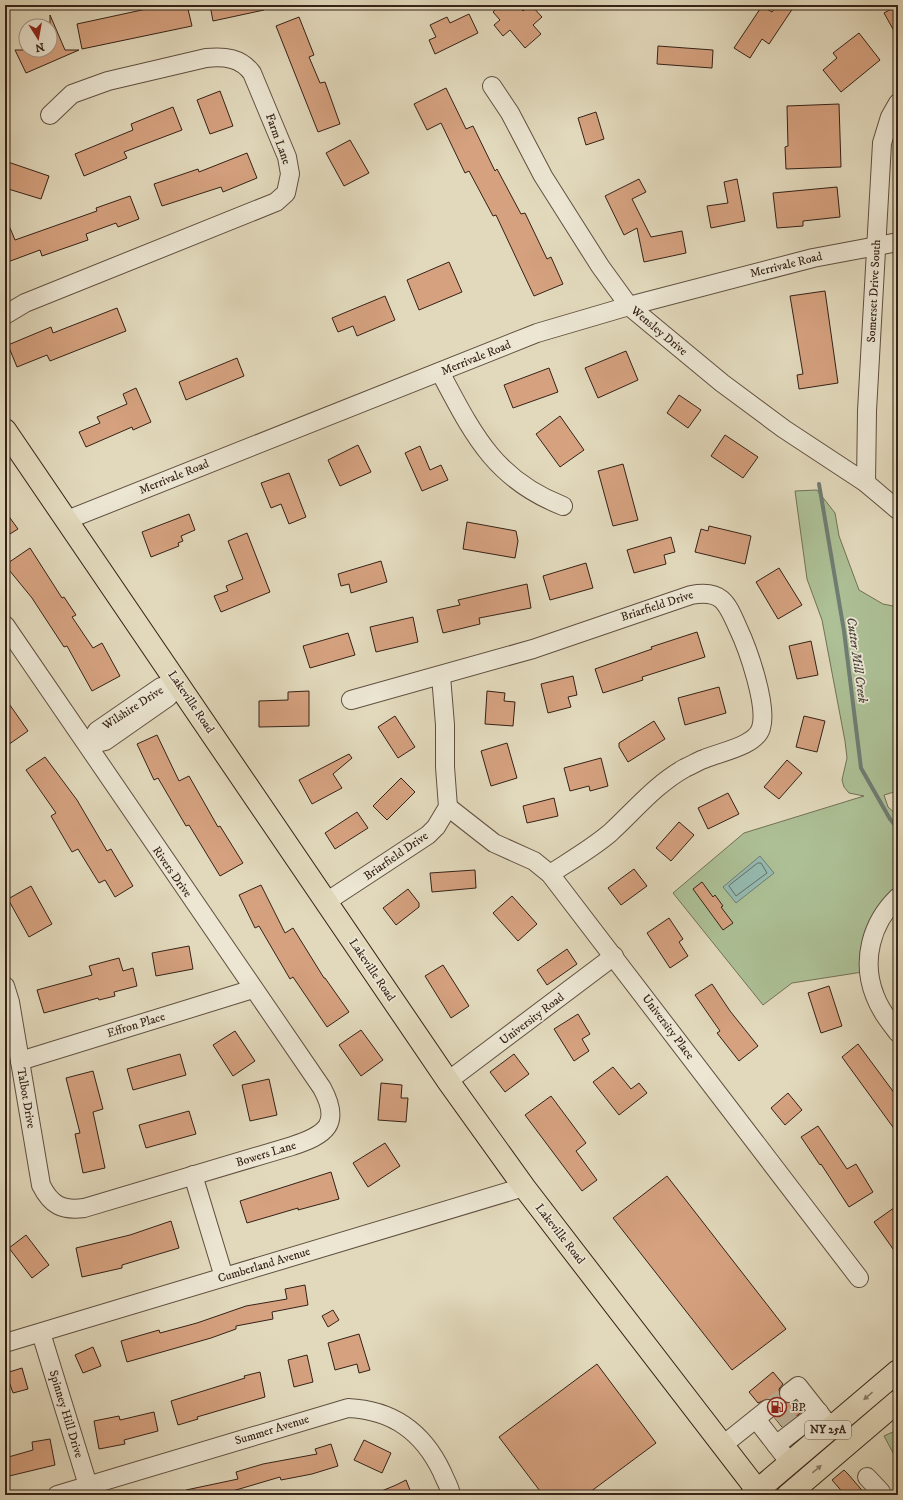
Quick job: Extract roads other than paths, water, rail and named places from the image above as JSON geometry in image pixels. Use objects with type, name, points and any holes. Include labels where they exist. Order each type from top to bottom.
[{"type":"main road","name":"Lakeville Road","points":[[5,430],[179,683],[448,1081],[524,1187],[723,1445],[757,1493]]},
{"type":"main road","name":"NY 25A","points":[[757,1493],[790,1463],[809,1407],[898,1370]]},
{"type":"main road","name":"NY 25A","points":[[788,1495],[898,1402]]},
{"type":"street","name":"Farm Lane","points":[[5,314],[25,303],[276,202],[286,193],[290,174],[287,157],[252,73],[247,66],[237,60],[220,56],[206,58],[108,81],[72,94],[50,115]]},
{"type":"street","name":"Wensley Drive","points":[[492,86],[510,113],[543,176],[600,266],[629,306],[722,383],[771,420],[866,483],[898,510]]},
{"type":"street","name":"Somerset Drive South","points":[[866,483],[867,410],[882,143],[890,117],[898,103]]},
{"type":"street","name":"Merrivale Road","points":[[67,520],[537,333],[629,306],[813,258],[898,242]]},
{"type":"street","name":"Farm Lane","points":[[5,301],[25,303]]},
{"type":"street","points":[[440,372],[471,431],[490,457],[523,486],[540,497],[563,506]]},
{"type":"street","name":"Briarfield Drive","points":[[351,700],[441,676],[532,649],[691,595],[713,594],[719,596],[728,606],[745,645],[756,683],[762,715],[761,728],[759,732],[747,742],[703,759],[680,771],[651,793],[609,833],[550,874]]},
{"type":"street","name":"Rivers Drive","points":[[5,625],[88,746],[141,827],[322,1088],[330,1107],[330,1121]]},
{"type":"street","points":[[441,676],[445,725],[444,767],[448,807]]},
{"type":"street","name":"Wilshire Drive","points":[[88,746],[104,741],[168,697],[179,683]]},
{"type":"street","name":"Briarfield Drive","points":[[326,902],[428,835],[436,827],[448,807]]},
{"type":"street","name":"University Place","points":[[448,807],[494,844],[534,861],[550,874],[859,1278]]},
{"type":"street","points":[[898,897],[888,907],[878,923],[868,960],[870,984],[875,997],[885,1016],[898,1033]]},
{"type":"street","name":"University Road","points":[[448,1081],[614,956]]},
{"type":"street","name":"Talbot Drive","points":[[5,986],[10,1002],[41,1185],[47,1196],[57,1206]]},
{"type":"street","name":"Effron Place","points":[[20,1061],[253,989]]},
{"type":"street","name":"Bowers Lane","points":[[57,1206],[71,1210],[84,1208],[309,1140],[324,1132],[330,1121]]},
{"type":"street","points":[[194,1175],[224,1277]]},
{"type":"street","name":"Cumberland Avenue","points":[[5,1343],[524,1187]]},
{"type":"street","name":"Spinney Hill Drive","points":[[41,1333],[90,1490]]},
{"type":"street","points":[[723,1445],[769,1426],[809,1407]]},
{"type":"street","name":"Summer Avenue","points":[[57,1495],[90,1490],[348,1408],[366,1409],[390,1416],[402,1423],[422,1441],[436,1460],[451,1495]]},
{"type":"street","points":[[769,1426],[790,1463]]},
{"type":"street","points":[[867,1477],[881,1492],[878,1495]]},
{"type":"water","points":[[760,856],[774,873],[736,903],[723,887]]},
{"type":"waterway","name":"Cutter Mill Creek","points":[[819,484],[844,631],[861,768],[890,819],[898,829]]},
{"type":"tunnel","points":[[768,1409],[789,1393]]},
{"type":"tunnel","points":[[779,1423],[799,1406]]},
{"type":"place","name":"BP","points":[[777,1407]]}]
